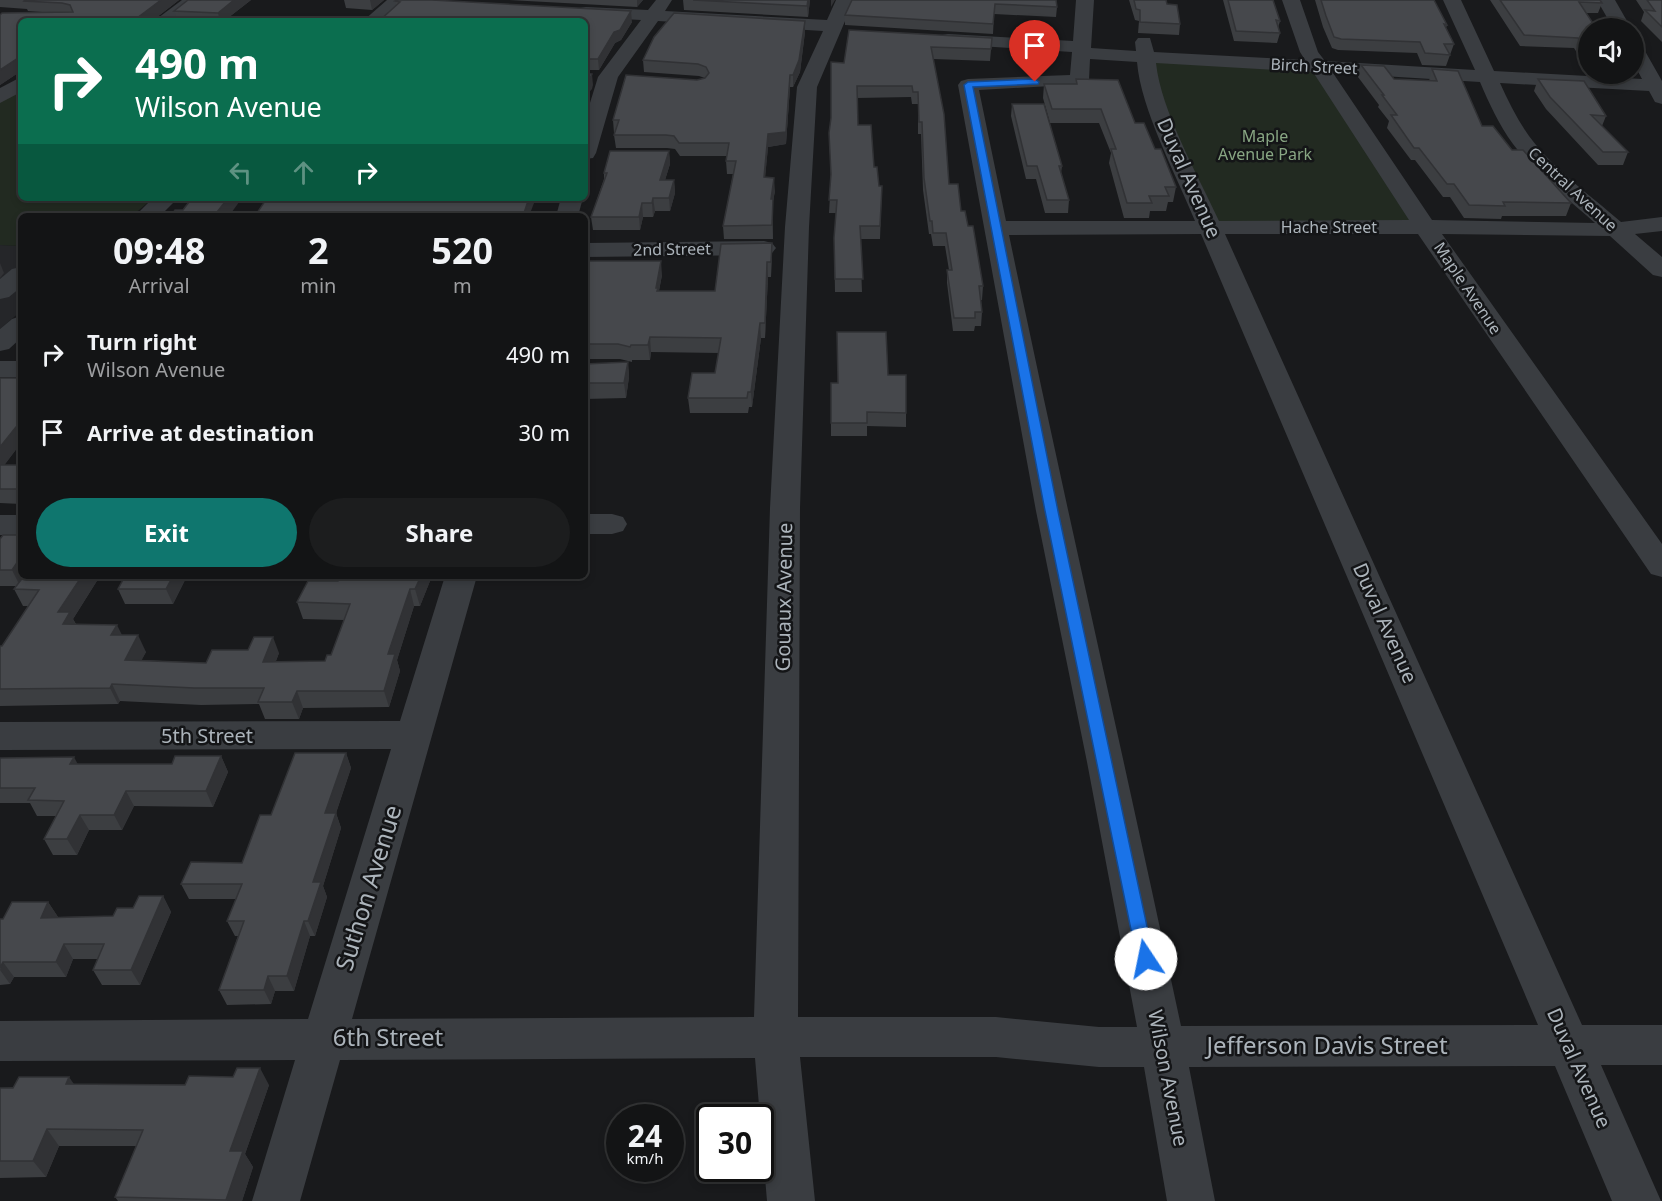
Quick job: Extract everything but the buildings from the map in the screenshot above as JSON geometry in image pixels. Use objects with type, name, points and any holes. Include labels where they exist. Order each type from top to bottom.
[{"type":"street","points":[[167,18],[193,0]]},
{"type":"street","points":[[588,145],[607,79],[665,0]]},
{"type":"street","name":"Wilson Avenue","points":[[1085,0],[1079,80],[968,85],[1051,511],[1108,773],[1163,1047],[1191,1201]]},
{"type":"street","name":"Maple Avenue","points":[[1291,0],[1314,59],[1425,227],[1662,567]]},
{"type":"street","name":"Central Avenue","points":[[1452,0],[1484,69],[1521,140],[1545,167],[1662,270]]},
{"type":"street","points":[[1606,0],[1616,18]]},
{"type":"street","points":[[376,18],[396,1],[417,3]]},
{"type":"street","points":[[574,11],[841,23]]},
{"type":"street","name":"Gouaux Avenue","points":[[791,1201],[776,1037],[785,508],[796,248],[807,87],[841,23]]},
{"type":"street","name":"Birch Street","points":[[926,37],[1484,69],[1649,81]]},
{"type":"street","name":"Duval Avenue","points":[[1145,49],[1148,81],[1155,102],[1637,1201]]},
{"type":"street","name":"Birch Street","points":[[1484,69],[1578,68]]},
{"type":"street","points":[[588,76],[630,80]]},
{"type":"street","points":[[0,97],[18,85]]},
{"type":"street","points":[[588,155],[609,156]]},
{"type":"street","points":[[150,213],[164,201]]},
{"type":"street","name":"Hache Street","points":[[996,228],[1617,229],[1662,224]]},
{"type":"street","name":"2nd Street","points":[[588,250],[796,248]]},
{"type":"street","points":[[0,261],[18,263]]},
{"type":"street","points":[[0,292],[18,277]]},
{"type":"street","points":[[0,343],[18,327]]},
{"type":"street","points":[[0,369],[18,369]]},
{"type":"street","points":[[1629,520],[1662,520]]},
{"type":"street","points":[[0,525],[18,525]]},
{"type":"street","name":"Suthon Avenue","points":[[276,1201],[460,579]]},
{"type":"street","name":"5th Street","points":[[0,736],[414,735]]},
{"type":"street","name":"Jefferson Davis Street","points":[[776,1037],[996,1037],[1099,1047],[1662,1045]]},
{"type":"street","name":"6th Street","points":[[0,1041],[776,1037]]},
{"type":"shaded area","points":[[0,245],[18,246],[18,314],[0,329]]},
{"type":"green space","name":"Maple Avenue Park","points":[[1145,57],[1319,67],[1425,227],[1211,227]]},
{"type":"green space","points":[[18,93],[18,201],[150,201],[136,213],[18,213],[18,246],[0,245],[0,102]]},
{"type":"route","points":[[1035,82],[968,85],[1051,511],[1146,959]]}]
